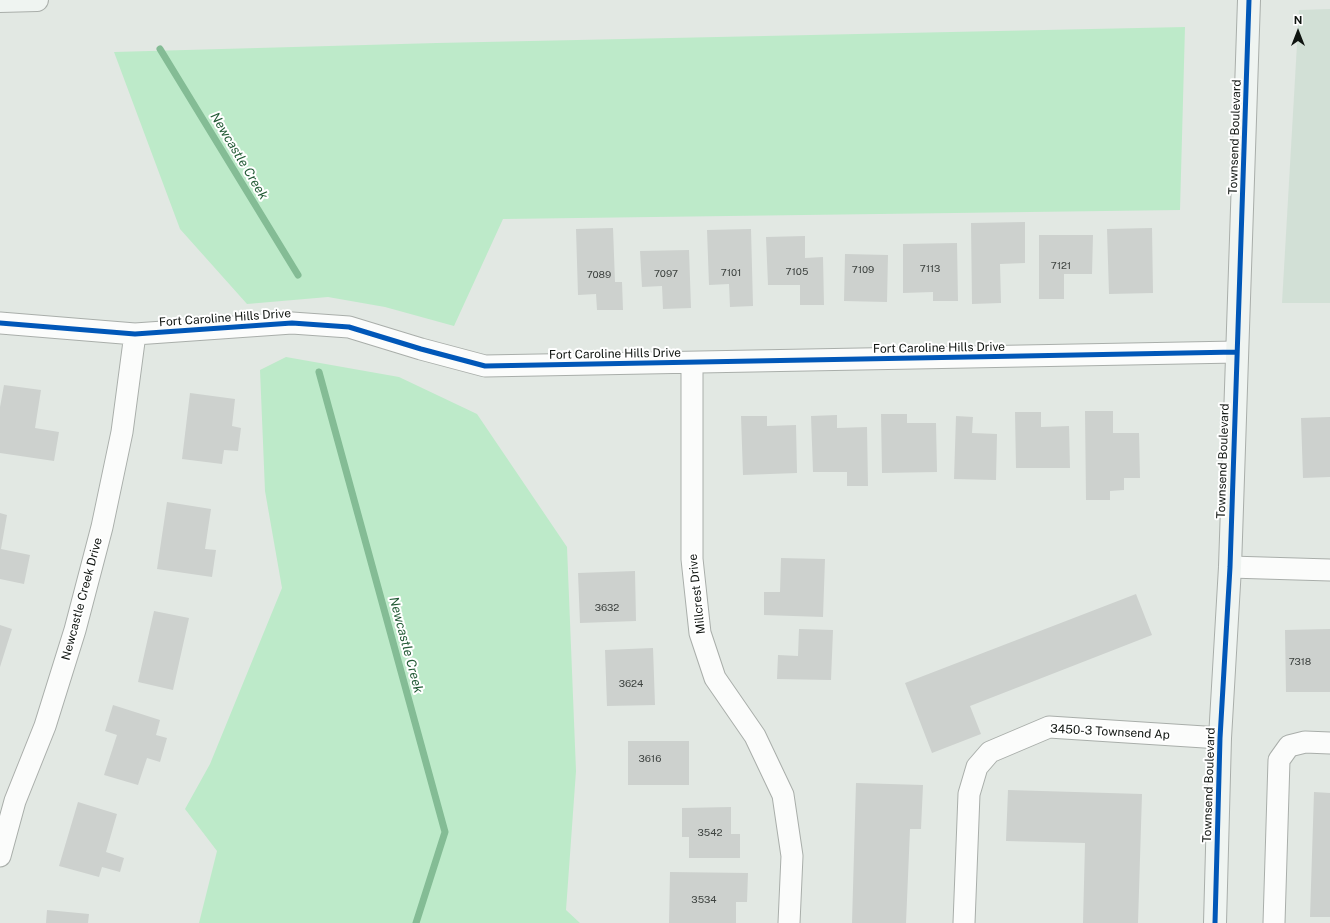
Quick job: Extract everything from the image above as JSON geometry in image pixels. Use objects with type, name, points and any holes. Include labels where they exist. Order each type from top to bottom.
[{"type":"street","points":[[0,1],[37,0]]},
{"type":"street","name":"Townsend Boulevard","points":[[1215,923],[1220,738],[1230,567],[1249,0]]},
{"type":"street","name":"Fort Caroline Hills Drive","points":[[0,322],[135,334],[292,323],[349,327],[421,349],[485,366],[1237,352]]},
{"type":"street","name":"Newcastle Creek Drive","points":[[0,856],[15,801],[45,726],[75,630],[102,527],[122,432],[135,334]]},
{"type":"street","name":"Millcrest Drive","points":[[692,363],[692,559],[700,633],[715,678],[755,736],[783,795],[792,856],[789,923]]},
{"type":"street","points":[[1230,567],[1330,570]]},
{"type":"street","name":"3450-3 Townsend Ap","points":[[964,923],[969,794],[977,767],[990,752],[1049,727],[1220,738]]},
{"type":"street","points":[[1274,923],[1279,760],[1289,746],[1305,742],[1330,743]]},
{"type":"shaded area","points":[[1330,9],[1330,303],[1282,303],[1299,10]]},
{"type":"green space","points":[[1185,27],[1180,210],[503,219],[454,326],[385,307],[328,297],[247,304],[180,229],[114,52],[437,43]]},
{"type":"green space","points":[[286,357],[399,377],[477,414],[567,547],[576,771],[566,910],[580,923],[199,923],[217,851],[185,809],[210,764],[282,588],[265,491],[260,370]]},
{"type":"building","points":[[1025,222],[1025,263],[1000,264],[1001,303],[972,304],[971,223]]},
{"type":"building","points":[[613,228],[615,282],[622,282],[623,310],[597,310],[596,294],[578,295],[576,229]]},
{"type":"building","points":[[1152,228],[1153,293],[1109,294],[1107,229]]},
{"type":"building","points":[[751,229],[753,306],[730,307],[729,284],[709,285],[707,230]]},
{"type":"building","points":[[1039,235],[1093,235],[1092,274],[1064,274],[1064,299],[1039,299]]},
{"type":"building","points":[[805,236],[805,258],[823,257],[824,305],[800,305],[800,285],[768,285],[766,237]]},
{"type":"building","points":[[957,243],[958,301],[933,301],[933,292],[903,293],[903,244]]},
{"type":"building","points":[[689,250],[691,308],[663,309],[662,286],[642,287],[640,251]]},
{"type":"building","points":[[845,254],[888,255],[887,302],[844,301]]},
{"type":"building","points":[[4,385],[41,390],[35,428],[59,432],[54,461],[0,453],[0,407]]},
{"type":"building","points":[[190,393],[235,399],[232,426],[241,428],[238,451],[224,450],[222,464],[182,459]]},
{"type":"building","points":[[1085,411],[1113,411],[1113,433],[1139,433],[1140,478],[1124,478],[1124,490],[1110,491],[1110,500],[1086,500]]},
{"type":"building","points":[[1015,412],[1041,412],[1041,427],[1069,426],[1070,468],[1016,468]]},
{"type":"building","points":[[881,414],[907,414],[907,423],[936,423],[937,472],[882,473]]},
{"type":"building","points":[[837,415],[837,428],[867,427],[868,486],[847,486],[847,472],[813,472],[811,416]]},
{"type":"building","points":[[741,416],[767,416],[767,426],[796,425],[797,473],[743,475]]},
{"type":"building","points":[[956,416],[973,417],[972,433],[997,434],[996,480],[954,479]]},
{"type":"building","points":[[1330,417],[1330,477],[1303,478],[1301,418]]},
{"type":"building","points":[[167,502],[211,509],[205,549],[216,550],[212,577],[157,569]]},
{"type":"building","points":[[0,513],[7,515],[1,549],[30,555],[24,584],[0,579]]},
{"type":"building","points":[[781,558],[825,559],[823,617],[764,615],[764,592],[780,592]]},
{"type":"building","points":[[635,571],[636,621],[580,623],[578,573]]},
{"type":"building","points":[[1136,594],[1152,635],[970,706],[981,734],[932,753],[905,683]]},
{"type":"building","points":[[154,611],[189,618],[173,690],[138,682]]},
{"type":"building","points":[[0,625],[12,629],[0,667]]},
{"type":"building","points":[[799,629],[833,630],[831,680],[777,679],[778,655],[798,656]]},
{"type":"building","points":[[1330,629],[1330,692],[1286,692],[1285,630]]},
{"type":"building","points":[[653,648],[655,705],[607,706],[605,650]]},
{"type":"building","points":[[113,705],[160,720],[156,735],[167,738],[160,762],[147,758],[138,785],[104,775],[117,735],[105,731]]},
{"type":"building","points":[[628,741],[689,741],[689,785],[628,785]]},
{"type":"building","points":[[856,783],[923,785],[921,829],[910,829],[906,923],[852,923]]},
{"type":"building","points":[[1008,790],[1142,794],[1138,923],[1083,923],[1085,843],[1006,841]]},
{"type":"building","points":[[1314,792],[1330,793],[1330,917],[1310,917]]},
{"type":"building","points":[[78,802],[117,814],[106,852],[124,858],[120,872],[102,867],[99,877],[59,866]]},
{"type":"building","points":[[731,807],[731,834],[740,834],[740,858],[689,858],[689,837],[682,837],[682,808]]},
{"type":"building","points":[[670,872],[748,873],[747,902],[736,902],[736,923],[669,923]]},
{"type":"building","points":[[47,910],[89,914],[88,923],[46,923]]},
{"type":"waterway","name":"Newcastle Creek","points":[[160,49],[298,275]]},
{"type":"waterway","name":"Newcastle Creek","points":[[319,372],[445,832],[416,923]]},
{"type":"cycle path","points":[[1215,923],[1220,738],[1230,567],[1249,0]]},
{"type":"cycle path","points":[[0,323],[135,334],[292,323],[349,327],[421,349],[485,366],[1237,352]]}]
